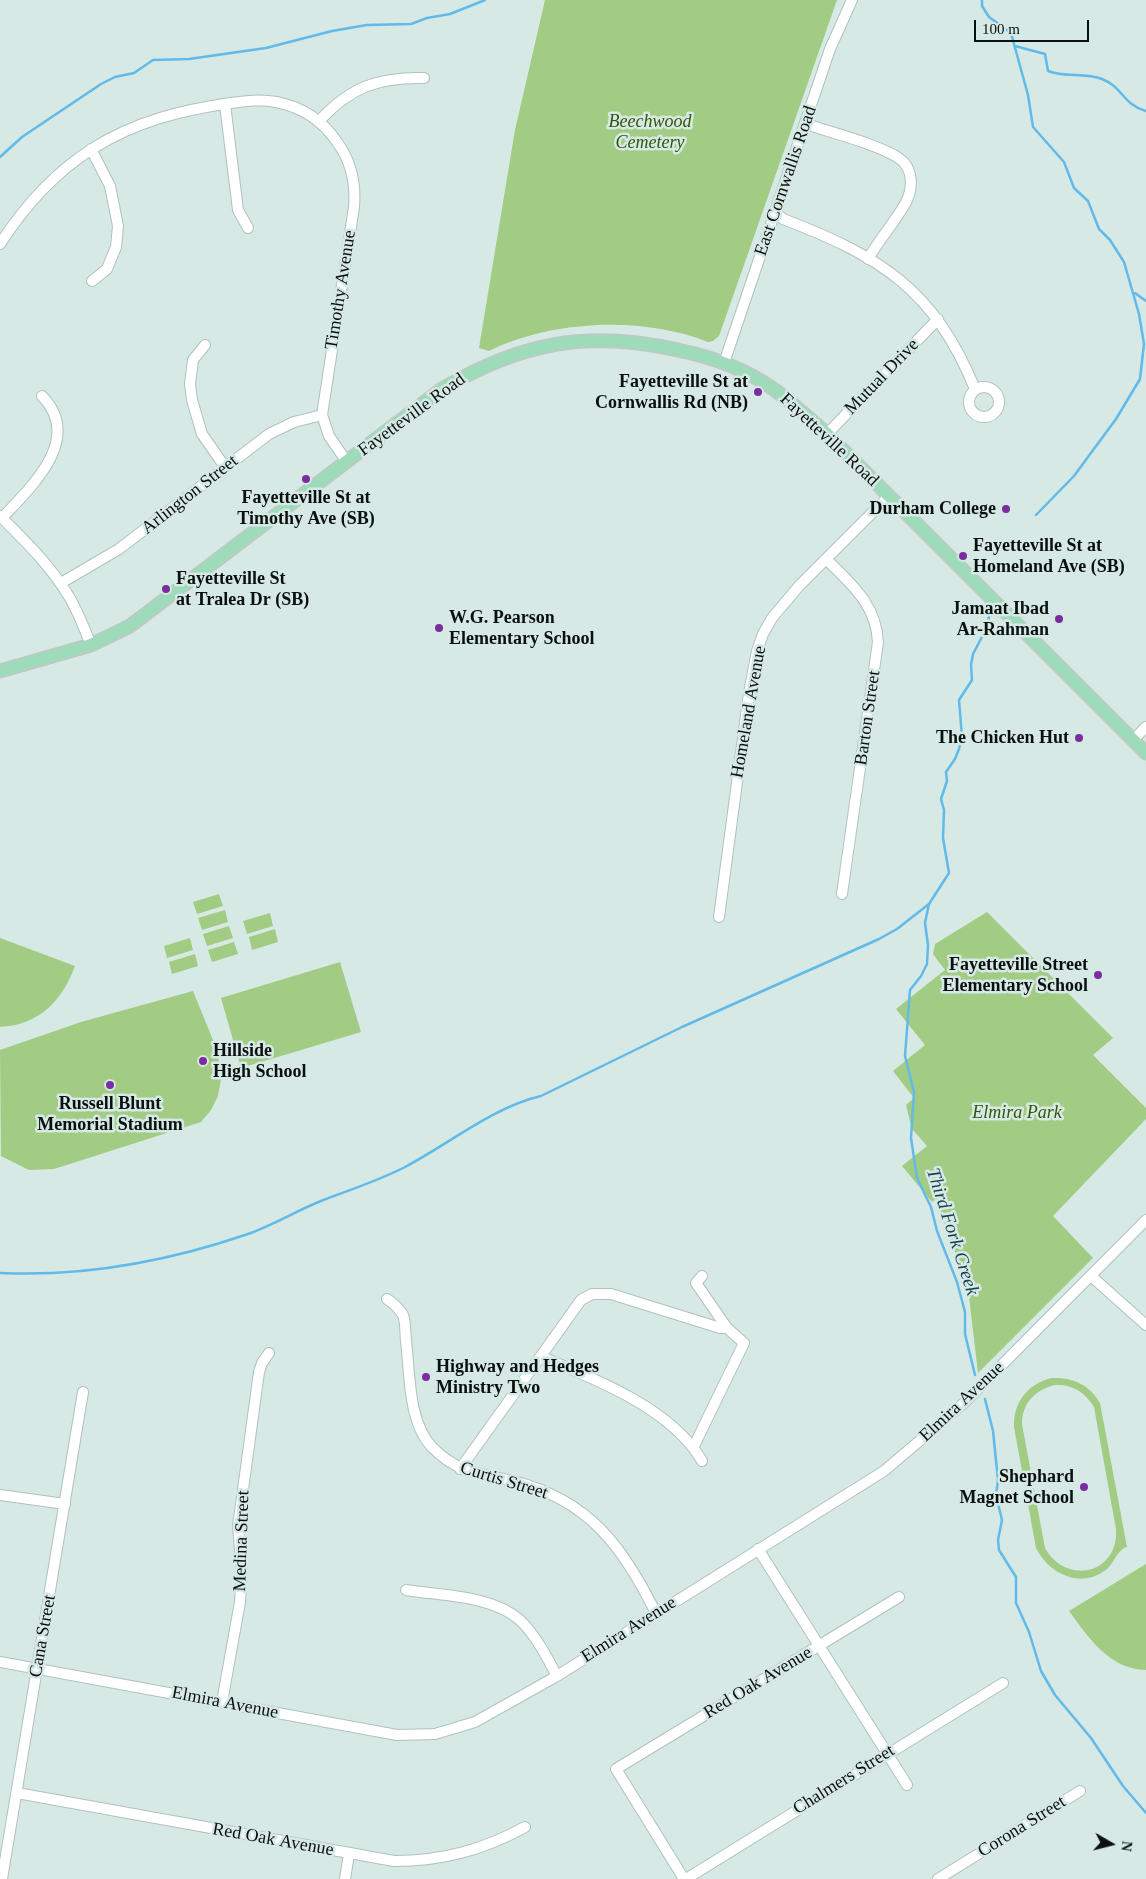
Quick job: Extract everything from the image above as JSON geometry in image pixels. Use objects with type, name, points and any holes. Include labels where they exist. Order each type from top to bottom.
[{"type":"main road","name":"Fayetteville Road","points":[[0,671],[90,645],[130,626],[442,389],[482,367],[540,346],[591,340],[638,342],[690,352],[724,363],[775,390],[827,434],[1146,753]]},
{"type":"street","name":"East Cornwallis Road","points":[[724,363],[837,30],[852,0]]},
{"type":"street","points":[[0,244],[22,212],[61,173],[91,150],[111,138],[160,117],[226,104],[258,100],[274,101],[298,109],[320,120],[337,103],[367,85],[394,78],[424,78]]},
{"type":"street","points":[[226,104],[238,210],[248,228]]},
{"type":"street","name":"Timothy Avenue","points":[[320,120],[343,150],[352,173],[355,196],[322,415],[328,436],[347,462]]},
{"type":"street","points":[[806,124],[888,152],[901,159],[908,168],[911,179],[910,191],[905,204],[868,258]]},
{"type":"street","points":[[91,150],[110,186],[118,226],[114,253],[107,269],[92,281]]},
{"type":"street","points":[[775,212],[783,219],[848,246],[914,291],[938,319],[975,389]]},
{"type":"street","name":"Mutual Drive","points":[[827,434],[938,319]]},
{"type":"street","points":[[205,345],[193,360],[191,368],[192,400],[202,434],[225,467]]},
{"type":"street","points":[[42,396],[55,414],[57,432],[53,452],[44,472],[35,484],[1,517],[33,549],[61,583],[77,613],[90,645]]},
{"type":"street","name":"Arlington Street","points":[[61,583],[119,550],[225,467],[278,429],[309,417],[322,415]]},
{"type":"street","name":"Homeland Avenue","points":[[719,917],[757,651],[772,618],[826,559],[889,496]]},
{"type":"street","name":"Barton Street","points":[[826,559],[867,602],[875,619],[878,642],[842,894]]},
{"type":"street","points":[[1133,740],[1146,727]]},
{"type":"street","name":"Elmira Avenue","points":[[0,1662],[386,1734],[426,1735],[446,1733],[475,1722],[557,1676],[866,1483],[902,1458],[964,1403],[1146,1220]]},
{"type":"street","points":[[694,1446],[744,1343],[724,1324],[696,1283],[702,1276]]},
{"type":"street","points":[[1091,1276],[1146,1325]]},
{"type":"street","points":[[460,1469],[542,1357],[576,1304],[587,1296],[598,1293],[611,1294],[720,1328],[724,1324]]},
{"type":"street","name":"Curtis Street","points":[[387,1299],[404,1317],[414,1401],[423,1434],[445,1459],[460,1469],[539,1488],[587,1516],[612,1541],[635,1573],[656,1613]]},
{"type":"street","name":"Medina Street","points":[[222,1702],[241,1588],[238,1526],[242,1494],[259,1372],[262,1363],[269,1353]]},
{"type":"street","points":[[542,1357],[578,1372],[656,1413],[694,1446],[702,1461]]},
{"type":"street","name":"Cana Street","points":[[2,1879],[83,1392]]},
{"type":"street","points":[[0,1495],[65,1504]]},
{"type":"street","points":[[758,1549],[907,1785]]},
{"type":"street","points":[[406,1590],[481,1602],[513,1615],[533,1636],[557,1676]]},
{"type":"street","name":"Red Oak Avenue","points":[[685,1879],[616,1769],[899,1597]]},
{"type":"street","name":"Chalmers Street","points":[[685,1879],[1003,1683]]},
{"type":"street","name":"Corona Street","points":[[938,1879],[1080,1791]]},
{"type":"street","name":"Red Oak Avenue","points":[[17,1793],[394,1861],[427,1861],[479,1849],[525,1827]]},
{"type":"street","points":[[345,1879],[349,1854]]},
{"type":"green space","name":"Beechwood Cemetery","points":[[545,0],[837,0],[719,336],[713,341],[708,342],[655,328],[627,325],[598,325],[541,333],[489,351],[479,348],[515,130]]},
{"type":"green space","points":[[219,894],[223,906],[197,914],[193,902]]},
{"type":"green space","points":[[225,910],[228,922],[202,930],[198,918]]},
{"type":"green space","name":"Elmira Park","points":[[987,912],[1113,1038],[1093,1055],[1146,1108],[1146,1119],[1053,1216],[1093,1258],[978,1373],[968,1288],[936,1199],[932,1202],[902,1166],[927,1146],[912,1129],[906,1105],[914,1098],[893,1071],[925,1045],[896,1009],[945,970],[933,954],[935,944]]},
{"type":"green space","points":[[270,913],[273,926],[247,934],[243,921]]},
{"type":"green space","points":[[229,926],[233,938],[207,946],[203,934]]},
{"type":"green space","points":[[275,929],[278,942],[252,950],[249,937]]},
{"type":"green space","points":[[0,938],[75,966],[63,990],[47,1009],[26,1022],[0,1027]]},
{"type":"green space","points":[[190,938],[193,950],[167,958],[164,946]]},
{"type":"green space","points":[[234,942],[238,954],[212,962],[208,950]]},
{"type":"green space","points":[[195,954],[198,966],[172,974],[169,962]]},
{"type":"green space","points":[[340,962],[361,1032],[241,1068],[221,998]]},
{"type":"green space","name":"Russell Blunt Memorial Stadium","points":[[193,991],[215,1045],[222,1074],[218,1096],[211,1110],[201,1122],[54,1169],[29,1170],[1,1156],[0,1050],[81,1022]]},
{"type":"green space","points":[[1060,1378],[1080,1383],[1091,1391],[1100,1403],[1127,1547],[1121,1550],[1107,1569],[1087,1578],[1067,1576],[1057,1572],[1036,1548],[1014,1427],[1014,1418],[1024,1395],[1036,1384]],"holes":[[[1061,1385],[1078,1390],[1094,1407],[1116,1529],[1115,1544],[1109,1556],[1100,1565],[1090,1570],[1077,1571],[1065,1567],[1054,1560],[1045,1548],[1022,1424],[1024,1410],[1031,1399],[1041,1390]]]},
{"type":"green space","points":[[1146,1564],[1146,1670],[1121,1664],[1111,1658],[1092,1641],[1069,1611]]},
{"type":"waterway","points":[[0,157],[22,137],[101,84],[115,77],[134,73],[153,60],[189,59],[266,48],[332,31],[367,25],[411,24],[427,18],[450,14],[485,0]]},
{"type":"waterway","name":"Third Fork Creek","points":[[982,0],[982,6],[989,17],[1011,33],[1028,95],[1033,127],[1064,162],[1074,188],[1088,201],[1099,229],[1110,240],[1124,262],[1139,314],[1144,344],[1140,379],[1116,419],[1074,476],[1036,515]]},
{"type":"waterway","points":[[1015,46],[1045,54],[1048,71],[1095,77],[1109,82],[1132,104],[1146,111]]},
{"type":"waterway","points":[[1135,293],[1146,301]]},
{"type":"waterway","name":"Third Fork Creek","points":[[975,1375],[965,1334],[965,1312],[957,1282],[937,1231],[931,1207],[917,1178],[911,1138],[914,1092],[905,1056],[910,990],[921,976],[927,964],[928,945],[925,923],[929,904],[949,873],[943,838],[944,810],[941,799],[947,781],[946,772],[955,759],[962,737],[959,700],[972,680],[971,665],[973,654],[984,633],[991,611]]},
{"type":"waterway","points":[[0,1273],[32,1274],[95,1270],[188,1252],[248,1234],[312,1205],[395,1172],[506,1108],[541,1096],[682,1027],[879,939],[897,929],[929,904]]},
{"type":"waterway","name":"Third Fork Creek","points":[[985,1399],[993,1431],[998,1480],[996,1495],[1002,1520],[998,1540],[999,1550],[1016,1577],[1016,1603],[1029,1632],[1041,1671],[1055,1695],[1091,1738],[1123,1786],[1146,1813]]},
{"type":"place","name":"Fayetteville St at Cornwallis Rd (NB)","points":[[758,392]]},
{"type":"place","name":"Fayetteville St at Timothy Ave (SB)","points":[[306,479]]},
{"type":"place","name":"Durham College","points":[[1006,509]]},
{"type":"place","name":"Fayetteville St at Homeland Ave (SB)","points":[[963,556]]},
{"type":"place","name":"Fayetteville St at Tralea Dr (SB)","points":[[166,589]]},
{"type":"place","name":"Jamaat Ibad Ar-Rahman","points":[[1059,619]]},
{"type":"place","name":"W.G. Pearson Elementary School","points":[[439,628]]},
{"type":"place","name":"The Chicken Hut","points":[[1079,738]]},
{"type":"place","name":"Fayetteville Street Elementary School","points":[[1098,975]]},
{"type":"place","name":"Hillside High School","points":[[203,1061]]},
{"type":"place","name":"Russell Blunt Memorial Stadium","points":[[110,1085]]},
{"type":"place","name":"Highway and Hedges Ministry Two","points":[[426,1377]]},
{"type":"place","name":"Shephard Magnet School","points":[[1084,1487]]}]
